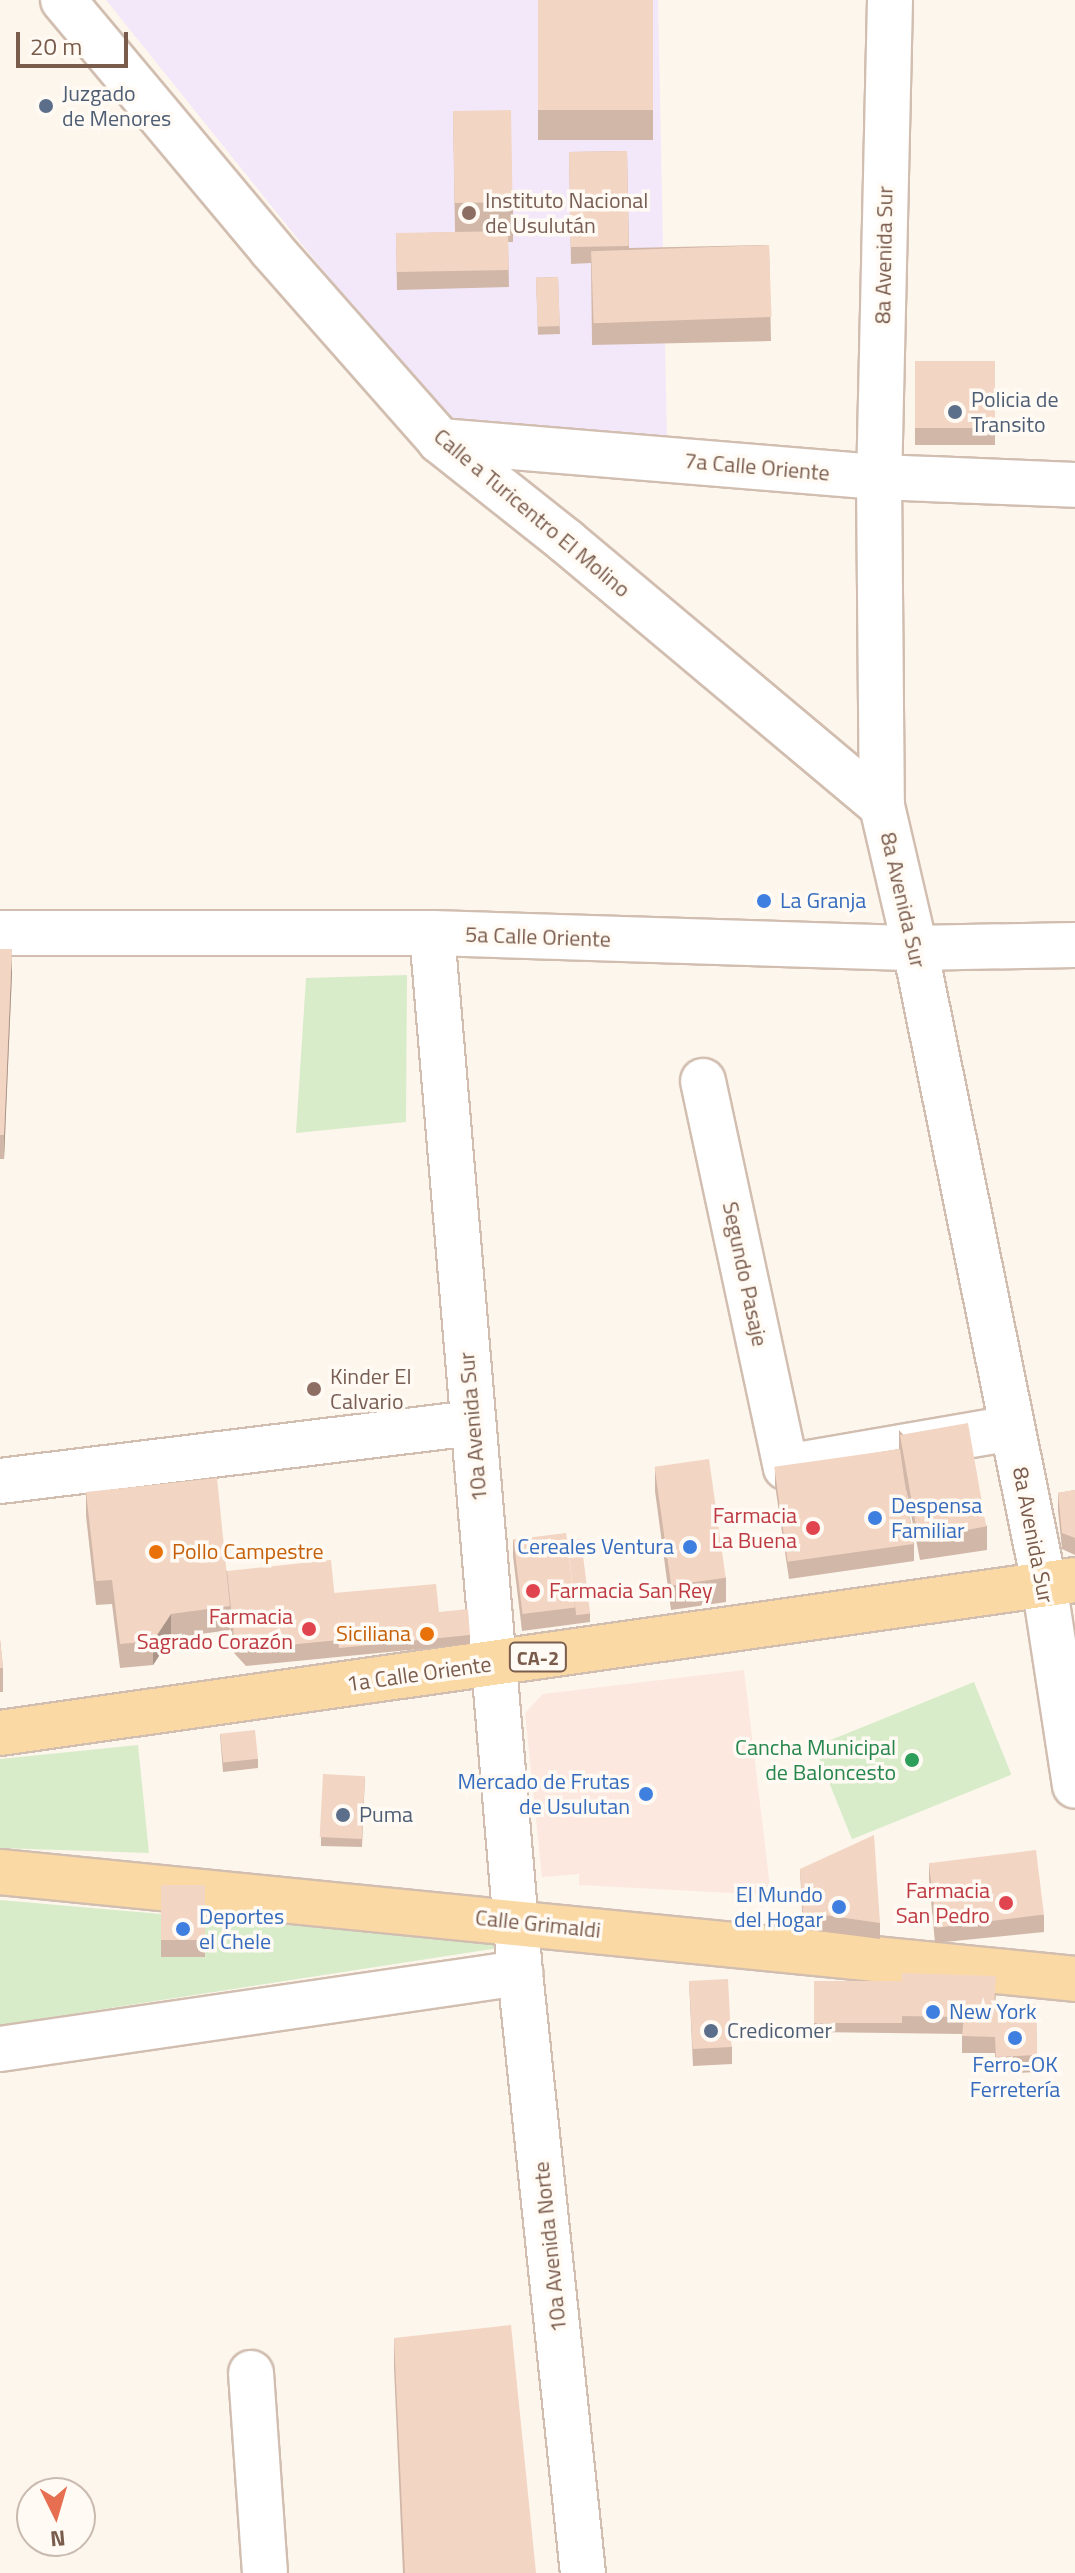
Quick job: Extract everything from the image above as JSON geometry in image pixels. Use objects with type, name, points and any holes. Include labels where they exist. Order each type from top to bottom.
[{"type":"main road","name":"1a Calle Oriente","points":[[0,1733],[1059,1582]]},
{"type":"main road","name":"Calle Grimaldi","points":[[0,1872],[517,1921],[847,1958],[1075,1979]]},
{"type":"street","name":"Calle a Turicentro El Molino","points":[[63,0],[271,249],[440,441],[566,541],[882,806]]},
{"type":"street","name":"8a Avenida Sur","points":[[890,0],[879,477],[882,806],[915,948],[1012,1428],[1059,1582],[1075,1786]]},
{"type":"street","name":"7a Calle Oriente","points":[[440,441],[879,477],[1075,485]]},
{"type":"street","name":"5a Calle Oriente","points":[[0,933],[432,933],[915,948],[1075,945]]},
{"type":"street","name":"10a Avenida Sur","points":[[432,933],[517,1921]]},
{"type":"street","name":"Segundo Pasaje","points":[[703,1081],[786,1467],[1012,1428]]},
{"type":"street","points":[[0,1481],[472,1423]]},
{"type":"street","name":"10a Avenida Norte","points":[[517,1921],[583,2573]]},
{"type":"street","points":[[0,2049],[520,1973]]},
{"type":"street","points":[[251,2373],[265,2573]]},
{"type":"shaded area","name":"Instituto Nacional de Usulután","points":[[106,0],[658,0],[667,441],[448,426]]},
{"type":"shaded area","name":"Mercado de Frutas de Usulutan","points":[[744,1670],[771,1895],[579,1885],[579,1874],[542,1877],[525,1713],[543,1694]]},
{"type":"green space","points":[[407,975],[406,1122],[296,1133],[306,978]]},
{"type":"green space","name":"Cancha Municipal de Baloncesto","points":[[974,1682],[1011,1775],[852,1839],[815,1746]]},
{"type":"green space","points":[[138,1745],[149,1853],[0,1848],[0,1759]]},
{"type":"green space","points":[[0,1900],[518,1945],[0,2025]]},
{"type":"building","points":[[538,0],[653,0],[653,110],[538,110]]},
{"type":"building","points":[[511,110],[513,202],[455,203],[453,111]]},
{"type":"building","points":[[627,151],[629,246],[571,247],[569,152]]},
{"type":"building","points":[[508,231],[509,270],[397,272],[396,233]]},
{"type":"building","points":[[769,245],[772,317],[594,323],[591,251]]},
{"type":"building","points":[[558,277],[560,326],[538,327],[536,278]]},
{"type":"building","name":"Policia de Transito","points":[[915,361],[995,361],[995,428],[915,428]]},
{"type":"building","points":[[0,949],[12,949],[4,1135],[0,1135]]},
{"type":"building","points":[[968,1423],[986,1526],[918,1538],[900,1435]]},
{"type":"building","points":[[900,1449],[913,1544],[788,1562],[774,1467]]},
{"type":"building","name":"Cereales Ventura","points":[[709,1459],[726,1578],[671,1585],[655,1467]]},
{"type":"building","name":"Pollo Campestre","points":[[217,1478],[230,1606],[171,1614],[153,1641],[120,1644],[112,1580],[96,1581],[86,1492]]},
{"type":"building","points":[[1075,1490],[1075,1538],[1062,1533],[1058,1493]]},
{"type":"building","points":[[566,1533],[575,1607],[523,1614],[513,1539]]},
{"type":"building","points":[[581,1539],[590,1613],[576,1615],[567,1541]]},
{"type":"building","points":[[331,1560],[339,1640],[246,1649],[234,1636],[227,1571]]},
{"type":"building","points":[[436,1584],[439,1612],[468,1609],[470,1635],[339,1648],[334,1593]]},
{"type":"building","points":[[0,1639],[3,1668],[0,1668]]},
{"type":"building","points":[[255,1730],[258,1759],[223,1762],[220,1734]]},
{"type":"building","name":"Puma","points":[[323,1774],[365,1776],[362,1839],[320,1837]]},
{"type":"building","name":"El Mundo del Hogar","points":[[874,1835],[880,1923],[803,1912],[800,1869]]},
{"type":"building","points":[[1036,1850],[1044,1915],[937,1928],[929,1863]]},
{"type":"building","name":"Deportes el Chele","points":[[161,1885],[205,1885],[205,1940],[161,1940]]},
{"type":"building","points":[[902,1973],[996,1976],[994,2006],[1036,2004],[1037,2055],[996,2057],[995,2037],[962,2036],[964,2017],[901,2016]]},
{"type":"building","name":"Credicomer","points":[[728,1979],[732,2047],[693,2049],[689,1981]]},
{"type":"building","points":[[814,1981],[902,1981],[902,2023],[814,2023]]},
{"type":"building","points":[[511,2325],[536,2573],[405,2573],[394,2338]]},
{"type":"place","name":"Juzgado de Menores","points":[[46,106]]},
{"type":"place","name":"Instituto Nacional de Usulután","points":[[469,213]]},
{"type":"place","name":"Policia de Transito","points":[[955,412]]},
{"type":"place","name":"La Granja","points":[[764,901]]},
{"type":"place","name":"Kinder El Calvario","points":[[314,1389]]},
{"type":"place","name":"Despensa Familiar","points":[[875,1518]]},
{"type":"place","name":"Farmacia La Buena","points":[[813,1528]]},
{"type":"place","name":"Cereales Ventura","points":[[690,1547]]},
{"type":"place","name":"Pollo Campestre","points":[[156,1552]]},
{"type":"place","name":"Farmacia San Rey","points":[[533,1591]]},
{"type":"place","name":"Farmacia Sagrado Corazón","points":[[309,1629]]},
{"type":"place","name":"Siciliana","points":[[427,1634]]},
{"type":"place","name":"Cancha Municipal de Baloncesto","points":[[912,1760]]},
{"type":"place","name":"Mercado de Frutas de Usulutan","points":[[646,1794]]},
{"type":"place","name":"Puma","points":[[343,1815]]},
{"type":"place","name":"Farmacia San Pedro","points":[[1006,1903]]},
{"type":"place","name":"El Mundo del Hogar","points":[[839,1907]]},
{"type":"place","name":"Deportes el Chele","points":[[183,1929]]},
{"type":"place","name":"New York","points":[[933,2012]]},
{"type":"place","name":"Credicomer","points":[[711,2031]]},
{"type":"place","name":"Ferro-OK Ferretería","points":[[1015,2038]]}]
